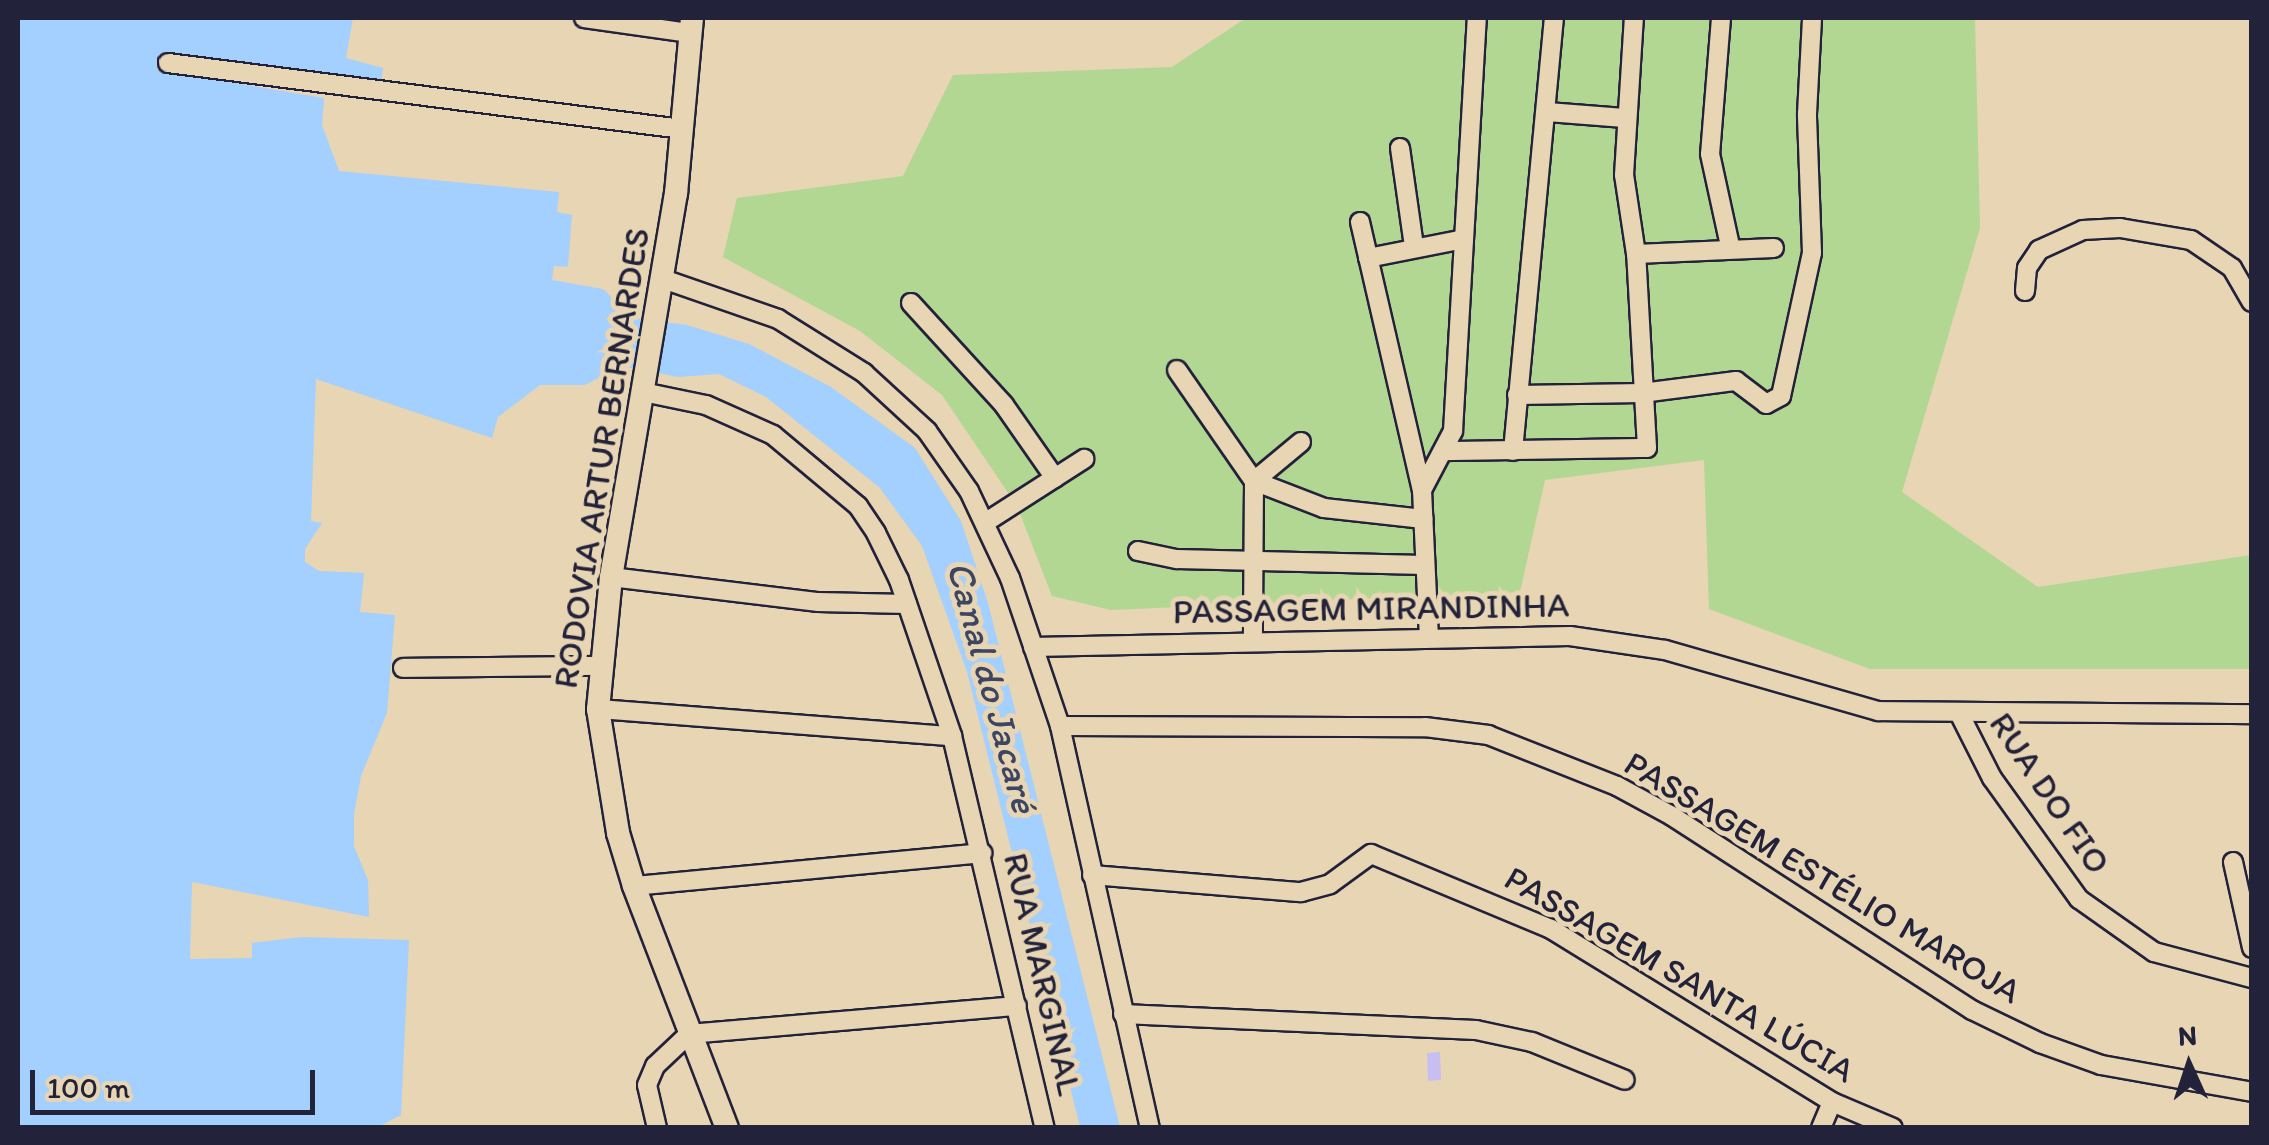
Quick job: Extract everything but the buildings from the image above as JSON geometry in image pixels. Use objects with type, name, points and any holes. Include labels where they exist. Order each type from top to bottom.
[{"type":"main road","name":"RODOVIA ARTUR BERNARDES","points":[[691,25],[661,288],[611,577],[599,666],[598,709],[634,886],[727,1128]]},
{"type":"street","points":[[584,18],[691,25]]},
{"type":"street","points":[[1422,490],[1447,451],[1477,18]]},
{"type":"street","points":[[1513,451],[1554,18]]},
{"type":"street","points":[[1447,451],[1644,451],[1636,254],[1624,175],[1634,18]]},
{"type":"street","points":[[1720,18],[1710,154],[1730,246]]},
{"type":"street","points":[[1518,395],[1642,393],[1736,381],[1766,404],[1781,396],[1812,253],[1807,114],[1812,18]]},
{"type":"street","points":[[168,64],[682,129]]},
{"type":"street","points":[[1547,112],[1625,118]]},
{"type":"street","points":[[1400,148],[1414,246]]},
{"type":"street","points":[[1360,222],[1422,490],[1429,638]]},
{"type":"street","points":[[2026,291],[2027,268],[2039,250],[2084,230],[2120,228],[2191,240],[2232,268],[2252,302]]},
{"type":"street","points":[[1368,258],[1464,239]]},
{"type":"street","points":[[1636,254],[1730,246],[1774,248]]},
{"type":"street","points":[[661,288],[778,319],[864,373],[936,442],[986,522],[1060,726],[1150,1128]]},
{"type":"street","points":[[911,302],[1004,405],[1055,478]]},
{"type":"street","points":[[1177,370],[1254,481],[1324,508],[1423,519]]},
{"type":"street","name":"RUA MARGINAL","points":[[644,387],[721,411],[810,461],[858,506],[907,604],[952,736],[1045,1128]]},
{"type":"street","points":[[1253,642],[1254,481],[1301,442]]},
{"type":"street","points":[[986,522],[1084,459]]},
{"type":"street","points":[[1138,551],[1177,560],[1424,564]]},
{"type":"street","points":[[611,577],[818,602],[907,604]]},
{"type":"street","name":"PASSAGEM MIRANDINHA","points":[[1033,647],[1429,638],[1624,641],[1864,709],[2252,714]]},
{"type":"street","points":[[402,668],[599,666]]},
{"type":"street","points":[[598,709],[952,736]]},
{"type":"street","name":"RUA DO FIO","points":[[1959,713],[1992,778],[2079,899],[2154,952],[2252,978]]},
{"type":"street","name":"PASSAGEM ESTÉLIO MAROJA","points":[[1060,726],[1425,726],[1488,735],[1617,786],[1672,816],[1972,1010],[2040,1043],[2101,1065],[2252,1092]]},
{"type":"street","points":[[634,886],[982,853]]},
{"type":"street","name":"PASSAGEM SANTA LÚCIA","points":[[1092,875],[1300,892],[1330,884],[1371,854],[1552,929],[1832,1102],[1893,1128]]},
{"type":"street","points":[[2232,862],[2252,948]]},
{"type":"street","points":[[657,1128],[647,1085],[655,1066],[689,1034],[1017,1006]]},
{"type":"street","points":[[1123,1014],[1476,1030],[1532,1042],[1625,1080]]},
{"type":"street","points":[[1821,1128],[1832,1102]]},
{"type":"green space","points":[[1246,18],[1975,18],[1980,228],[1902,492],[2038,587],[2251,555],[2251,669],[1870,669],[1709,609],[1704,460],[1545,480],[1520,592],[1111,610],[1052,596],[1017,506],[942,395],[860,331],[723,257],[737,198],[903,176],[953,75],[1172,67]]},
{"type":"water","name":"Canal do Jacaré","points":[[18,18],[353,18],[346,58],[383,68],[381,85],[159,54],[157,70],[324,98],[322,125],[339,171],[559,192],[557,212],[572,215],[568,267],[554,266],[552,280],[603,289],[633,318],[687,325],[749,344],[831,387],[915,448],[961,521],[988,603],[1120,1127],[1080,1127],[967,672],[922,546],[880,488],[766,397],[719,374],[678,377],[621,366],[585,385],[540,385],[498,417],[492,438],[316,379],[311,521],[322,523],[305,549],[305,562],[319,571],[364,573],[360,612],[395,615],[387,713],[361,776],[354,814],[354,846],[368,880],[369,917],[192,882],[190,959],[252,958],[252,943],[302,937],[409,940],[401,1115],[376,1128],[18,1127]]}]
